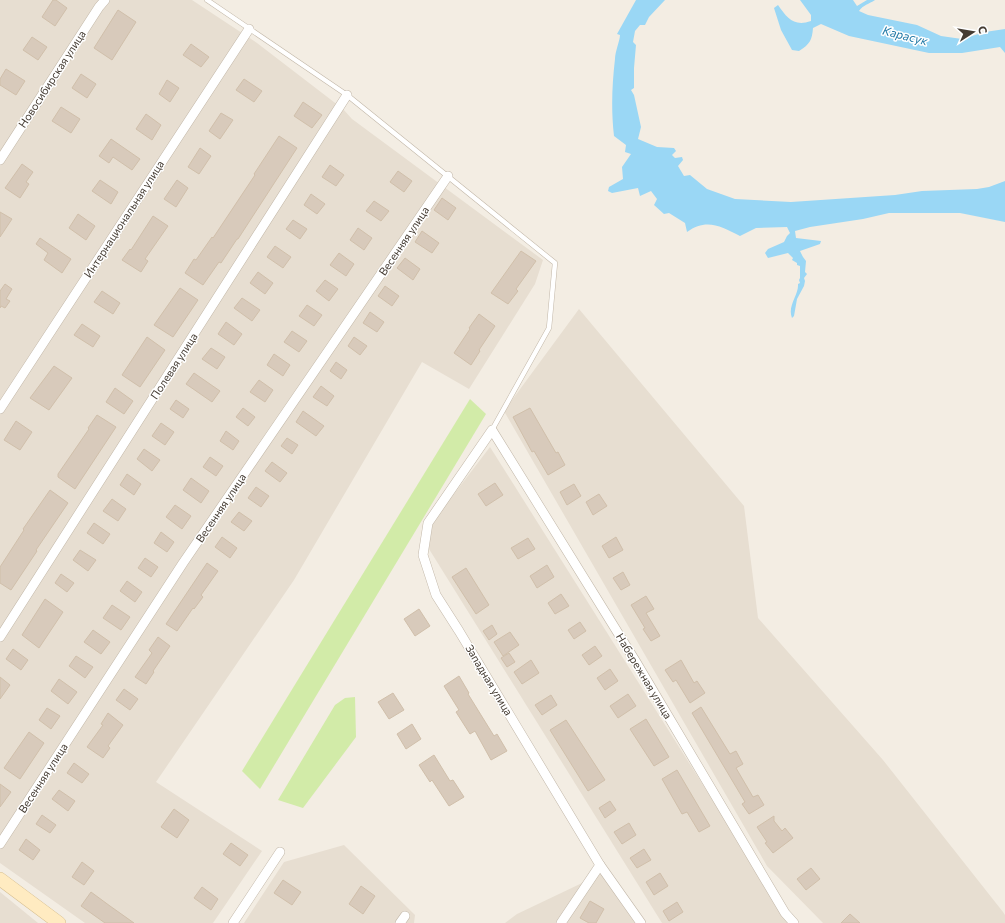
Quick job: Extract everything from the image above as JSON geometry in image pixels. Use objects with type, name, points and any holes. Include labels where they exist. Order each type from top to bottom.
[{"type":"street","name":"Новосибирская улица","points":[[0,160],[105,0]]},
{"type":"street","name":"Интернациональная улица","points":[[0,409],[249,28]]},
{"type":"street","name":"Полевая улица","points":[[0,637],[347,95]]},
{"type":"street","name":"Весенняя улица","points":[[0,844],[182,563],[448,176]]},
{"type":"street","name":"Западная улица","points":[[492,430],[428,524],[423,555],[436,595],[463,637],[600,865],[641,923]]},
{"type":"street","name":"Набережная улица","points":[[492,430],[636,662],[785,913],[794,923]]},
{"type":"street","points":[[233,923],[280,852]]},
{"type":"street","points":[[561,923],[600,865]]},
{"type":"street","points":[[0,879],[59,923]]},
{"type":"lane","points":[[207,0],[347,95],[556,263],[548,328],[492,430]]},
{"type":"shaded area","points":[[0,0],[192,0],[257,43],[343,109],[352,119],[543,260],[535,284],[469,389],[422,362],[294,580],[156,782],[262,851],[213,923],[85,923],[0,863]]},
{"type":"shaded area","points":[[579,309],[744,506],[758,618],[883,760],[1003,912],[1005,915],[1005,923],[823,923],[767,866],[504,411]]},
{"type":"shaded area","points":[[490,447],[790,923],[662,923],[429,549],[431,524]]},
{"type":"shaded area","points":[[344,845],[415,915],[414,923],[244,923],[284,862]]},
{"type":"shaded area","points":[[601,874],[637,923],[505,923],[517,914]]},
{"type":"shaded area","points":[[0,892],[38,923],[0,923]]},
{"type":"green space","points":[[470,399],[486,414],[260,789],[242,771]]},
{"type":"green space","points":[[355,697],[356,737],[303,808],[278,800],[335,705],[345,698]]},
{"type":"water","points":[[636,0],[665,0],[649,17],[645,25],[640,25],[635,31],[633,42],[636,45],[634,88],[631,90],[634,95],[641,127],[638,139],[657,147],[674,148],[676,151],[672,155],[675,158],[682,157],[683,160],[678,166],[684,176],[690,175],[707,189],[735,199],[791,202],[895,195],[922,191],[977,189],[989,187],[1005,181],[1005,222],[960,213],[889,213],[795,231],[796,238],[821,241],[820,244],[800,251],[806,261],[805,272],[807,274],[804,278],[804,286],[797,299],[794,316],[792,318],[791,309],[798,284],[800,283],[800,266],[792,260],[793,258],[788,253],[768,258],[765,253],[768,249],[784,242],[790,233],[787,227],[756,228],[740,236],[726,229],[707,224],[701,225],[687,232],[685,223],[669,213],[664,214],[654,205],[657,199],[651,191],[640,196],[638,188],[612,193],[608,191],[609,187],[623,179],[622,167],[631,154],[625,152],[626,145],[614,136],[612,98],[615,56],[620,35],[617,34]]},
{"type":"water","name":"Карасук","points":[[800,0],[853,0],[857,6],[867,0],[875,0],[864,6],[859,11],[868,15],[917,25],[941,36],[962,39],[985,32],[1005,29],[1005,53],[1000,47],[962,53],[929,53],[849,36],[821,24],[813,28],[811,39],[806,46],[799,51],[792,50],[781,30],[774,8],[778,5],[788,17],[795,22],[805,23],[811,21],[811,15]]},
{"type":"building","points":[[53,0],[56,0],[67,8],[55,26],[42,17]]},
{"type":"building","points":[[118,10],[136,22],[112,60],[94,48]]},
{"type":"building","points":[[32,37],[47,47],[38,60],[23,50]]},
{"type":"building","points":[[191,44],[209,57],[201,67],[183,55]]},
{"type":"building","points":[[6,69],[25,81],[16,95],[0,85],[0,79]]},
{"type":"building","points":[[81,74],[96,84],[87,98],[72,88]]},
{"type":"building","points":[[244,79],[262,91],[254,102],[236,90]]},
{"type":"building","points":[[167,80],[179,88],[170,102],[159,94]]},
{"type":"building","points":[[303,102],[322,115],[312,128],[294,116]]},
{"type":"building","points":[[61,107],[80,119],[71,133],[52,121]]},
{"type":"building","points":[[221,113],[233,120],[220,139],[209,131]]},
{"type":"building","points":[[146,114],[161,125],[152,140],[136,129]]},
{"type":"building","points":[[279,136],[297,148],[238,239],[203,285],[185,273],[194,259],[196,260],[212,237],[213,238]]},
{"type":"building","points":[[111,139],[140,159],[132,170],[113,157],[109,163],[99,156]]},
{"type":"building","points":[[200,148],[211,156],[199,174],[188,167]]},
{"type":"building","points":[[22,164],[33,172],[26,182],[29,184],[20,198],[5,188]]},
{"type":"building","points":[[330,165],[344,175],[336,186],[322,177]]},
{"type":"building","points":[[398,171],[412,181],[404,192],[390,182]]},
{"type":"building","points":[[100,180],[118,192],[111,204],[92,191]]},
{"type":"building","points":[[177,180],[188,188],[176,207],[164,199]]},
{"type":"building","points":[[311,194],[325,204],[317,214],[304,205]]},
{"type":"building","points":[[442,198],[456,208],[448,220],[434,210]]},
{"type":"building","points":[[374,201],[389,211],[381,221],[366,211]]},
{"type":"building","points":[[0,212],[12,219],[0,237]]},
{"type":"building","points":[[78,214],[95,226],[86,240],[69,228]]},
{"type":"building","points":[[153,216],[168,226],[145,259],[148,261],[141,272],[122,260],[130,249],[131,250]]},
{"type":"building","points":[[293,220],[307,229],[300,239],[286,229]]},
{"type":"building","points":[[358,228],[372,238],[364,250],[350,240]]},
{"type":"building","points":[[422,231],[439,243],[432,253],[415,242]]},
{"type":"building","points":[[40,238],[71,259],[62,273],[44,260],[48,253],[36,244]]},
{"type":"building","points":[[275,246],[291,257],[283,268],[267,257]]},
{"type":"building","points":[[521,251],[536,261],[516,289],[518,291],[508,304],[491,293]]},
{"type":"building","points":[[339,253],[354,264],[346,276],[330,265]]},
{"type":"building","points":[[405,258],[420,269],[413,280],[397,268]]},
{"type":"building","points":[[258,272],[273,283],[265,294],[250,283]]},
{"type":"building","points":[[325,280],[338,289],[329,301],[316,291]]},
{"type":"building","points":[[5,284],[12,289],[6,299],[10,301],[5,308],[1,306],[0,308],[0,291]]},
{"type":"building","points":[[385,286],[399,296],[392,306],[378,296]]},
{"type":"building","points":[[180,288],[198,300],[173,337],[154,325]]},
{"type":"building","points":[[102,291],[120,303],[113,314],[94,302]]},
{"type":"building","points":[[242,298],[260,310],[252,321],[234,308]]},
{"type":"building","points":[[307,305],[322,315],[314,326],[299,316]]},
{"type":"building","points":[[370,312],[384,322],[377,332],[363,323]]},
{"type":"building","points":[[479,314],[495,326],[471,365],[454,353]]},
{"type":"building","points":[[226,322],[242,334],[234,345],[218,334]]},
{"type":"building","points":[[82,324],[100,336],[93,347],[74,335]]},
{"type":"building","points":[[292,331],[307,341],[299,352],[284,342]]},
{"type":"building","points":[[147,337],[165,350],[140,387],[122,375]]},
{"type":"building","points":[[354,337],[367,346],[360,355],[348,346]]},
{"type":"building","points":[[211,348],[225,357],[217,369],[202,359]]},
{"type":"building","points":[[274,354],[290,365],[283,376],[267,365]]},
{"type":"building","points":[[336,362],[347,370],[341,379],[330,371]]},
{"type":"building","points":[[54,366],[72,378],[49,410],[30,398]]},
{"type":"building","points":[[194,373],[220,391],[212,402],[186,384]]},
{"type":"building","points":[[259,380],[273,390],[265,402],[250,392]]},
{"type":"building","points":[[321,386],[334,396],[327,406],[313,397]]},
{"type":"building","points":[[115,388],[133,401],[124,414],[106,402]]},
{"type":"building","points":[[176,400],[189,409],[183,418],[170,409]]},
{"type":"building","points":[[243,408],[255,417],[248,426],[236,417]]},
{"type":"building","points":[[530,408],[556,453],[558,452],[565,465],[548,475],[534,451],[532,452],[513,417]]},
{"type":"building","points":[[303,411],[324,426],[316,436],[296,422]]},
{"type":"building","points":[[97,415],[116,427],[75,489],[58,477],[58,474]]},
{"type":"building","points":[[16,421],[32,432],[20,450],[4,440]]},
{"type":"building","points":[[161,423],[174,432],[165,445],[152,436]]},
{"type":"building","points":[[226,431],[239,441],[233,450],[220,441]]},
{"type":"building","points":[[287,438],[298,445],[292,454],[281,446]]},
{"type":"building","points":[[144,449],[160,460],[152,471],[137,459]]},
{"type":"building","points":[[210,457],[223,466],[216,476],[203,467]]},
{"type":"building","points":[[272,462],[287,473],[280,482],[265,471]]},
{"type":"building","points":[[127,474],[141,484],[134,495],[120,485]]},
{"type":"building","points":[[191,478],[209,491],[201,503],[183,490]]},
{"type":"building","points":[[495,483],[503,495],[486,506],[478,494]]},
{"type":"building","points":[[574,484],[581,496],[567,505],[560,492]]},
{"type":"building","points":[[256,487],[269,496],[261,507],[248,498]]},
{"type":"building","points":[[50,490],[68,503],[11,590],[0,583],[0,567],[24,530],[23,529]]},
{"type":"building","points":[[599,494],[607,506],[593,515],[586,502]]},
{"type":"building","points":[[112,499],[126,509],[118,521],[103,511]]},
{"type":"building","points":[[175,505],[191,516],[182,529],[166,517]]},
{"type":"building","points":[[239,512],[252,521],[244,531],[231,522]]},
{"type":"building","points":[[94,523],[110,534],[103,544],[87,533]]},
{"type":"building","points":[[161,532],[174,542],[167,552],[154,543]]},
{"type":"building","points":[[222,537],[237,548],[230,558],[215,547]]},
{"type":"building","points":[[616,537],[623,550],[609,558],[602,546]]},
{"type":"building","points":[[528,538],[535,549],[518,559],[511,548]]},
{"type":"building","points":[[80,550],[96,560],[88,571],[73,560]]},
{"type":"building","points":[[145,558],[158,567],[151,577],[138,568]]},
{"type":"building","points":[[207,563],[218,571],[201,595],[203,597],[194,609],[193,608],[177,631],[166,624]]},
{"type":"building","points":[[547,565],[554,577],[537,588],[530,576]]},
{"type":"building","points":[[466,568],[489,605],[476,614],[452,577]]},
{"type":"building","points":[[623,572],[630,585],[621,590],[613,578]]},
{"type":"building","points":[[61,574],[74,583],[67,592],[55,583]]},
{"type":"building","points":[[127,581],[142,592],[135,602],[120,591]]},
{"type":"building","points":[[561,594],[569,606],[555,614],[548,603]]},
{"type":"building","points":[[646,596],[654,609],[646,613],[660,636],[651,641],[631,605]]},
{"type":"building","points":[[45,599],[63,612],[39,648],[22,635]]},
{"type":"building","points":[[112,605],[130,617],[121,630],[103,618]]},
{"type":"building","points":[[419,609],[430,626],[415,636],[404,619]]},
{"type":"building","points":[[580,622],[586,631],[574,639],[568,630]]},
{"type":"building","points":[[492,625],[497,634],[489,640],[483,631]]},
{"type":"building","points":[[93,630],[110,642],[101,654],[84,642]]},
{"type":"building","points":[[510,632],[519,645],[503,656],[494,642]]},
{"type":"building","points":[[158,637],[170,646],[146,684],[135,677],[152,653],[149,650]]},
{"type":"building","points":[[595,646],[602,656],[589,665],[582,655]]},
{"type":"building","points":[[13,649],[28,660],[21,670],[6,659]]},
{"type":"building","points":[[509,653],[515,662],[507,667],[501,658]]},
{"type":"building","points":[[76,656],[93,667],[85,678],[69,666]]},
{"type":"building","points":[[531,660],[539,673],[522,684],[514,672]]},
{"type":"building","points":[[681,660],[694,683],[697,681],[705,693],[690,703],[676,680],[673,682],[665,670]]},
{"type":"building","points":[[610,669],[618,681],[605,690],[597,678]]},
{"type":"building","points":[[459,676],[469,693],[468,694],[494,736],[497,734],[507,751],[491,760],[475,731],[470,734],[456,712],[459,710],[444,686]]},
{"type":"building","points":[[0,677],[10,685],[0,699]]},
{"type":"building","points":[[59,679],[77,692],[68,704],[51,691]]},
{"type":"building","points":[[124,689],[138,699],[130,710],[116,700]]},
{"type":"building","points":[[393,693],[404,710],[389,719],[378,702]]},
{"type":"building","points":[[628,694],[636,706],[618,718],[610,706]]},
{"type":"building","points":[[551,695],[557,705],[542,715],[535,705]]},
{"type":"building","points":[[701,707],[730,754],[736,751],[743,764],[736,768],[753,797],[758,795],[764,805],[749,814],[742,804],[745,802],[692,713]]},
{"type":"building","points":[[47,708],[60,716],[51,729],[39,720]]},
{"type":"building","points":[[108,713],[123,725],[108,746],[110,748],[103,758],[87,747],[103,725],[101,724]]},
{"type":"building","points":[[646,719],[669,757],[654,766],[630,729]]},
{"type":"building","points":[[566,720],[605,780],[588,791],[550,730]]},
{"type":"building","points":[[412,724],[421,739],[406,749],[397,734]]},
{"type":"building","points":[[29,732],[44,743],[20,779],[4,768]]},
{"type":"building","points":[[434,755],[450,781],[453,780],[464,797],[449,806],[432,780],[430,782],[419,765]]},
{"type":"building","points":[[74,763],[89,774],[82,783],[67,773]]},
{"type":"building","points":[[677,770],[710,826],[699,832],[687,812],[682,814],[662,779]]},
{"type":"building","points":[[0,784],[11,792],[0,807]]},
{"type":"building","points":[[59,790],[75,801],[68,811],[52,799]]},
{"type":"building","points":[[610,801],[616,810],[605,818],[599,808]]},
{"type":"building","points":[[174,809],[189,820],[177,838],[161,827]]},
{"type":"building","points":[[42,815],[56,825],[50,833],[36,824]]},
{"type":"building","points":[[774,816],[774,821],[782,831],[785,828],[793,838],[773,853],[765,843],[767,842],[757,827]]},
{"type":"building","points":[[629,823],[636,835],[622,844],[614,832]]},
{"type":"building","points":[[26,839],[40,850],[33,860],[19,850]]},
{"type":"building","points":[[231,843],[248,855],[240,866],[223,854]]},
{"type":"building","points":[[644,849],[651,860],[637,868],[630,858]]},
{"type":"building","points":[[82,862],[94,871],[84,885],[72,877]]},
{"type":"building","points":[[811,868],[820,879],[806,890],[797,879]]},
{"type":"building","points":[[660,873],[668,886],[654,895],[646,882]]},
{"type":"building","points":[[283,880],[301,892],[292,905],[274,893]]},
{"type":"building","points":[[361,886],[375,896],[363,914],[349,904]]},
{"type":"building","points":[[202,887],[218,899],[211,910],[194,898]]},
{"type":"building","points":[[91,892],[134,923],[105,923],[81,906]]},
{"type":"building","points":[[590,901],[604,909],[596,923],[589,923],[580,918]]},
{"type":"building","points":[[677,902],[683,912],[669,921],[663,911]]},
{"type":"building","points":[[850,914],[860,923],[841,923]]}]
